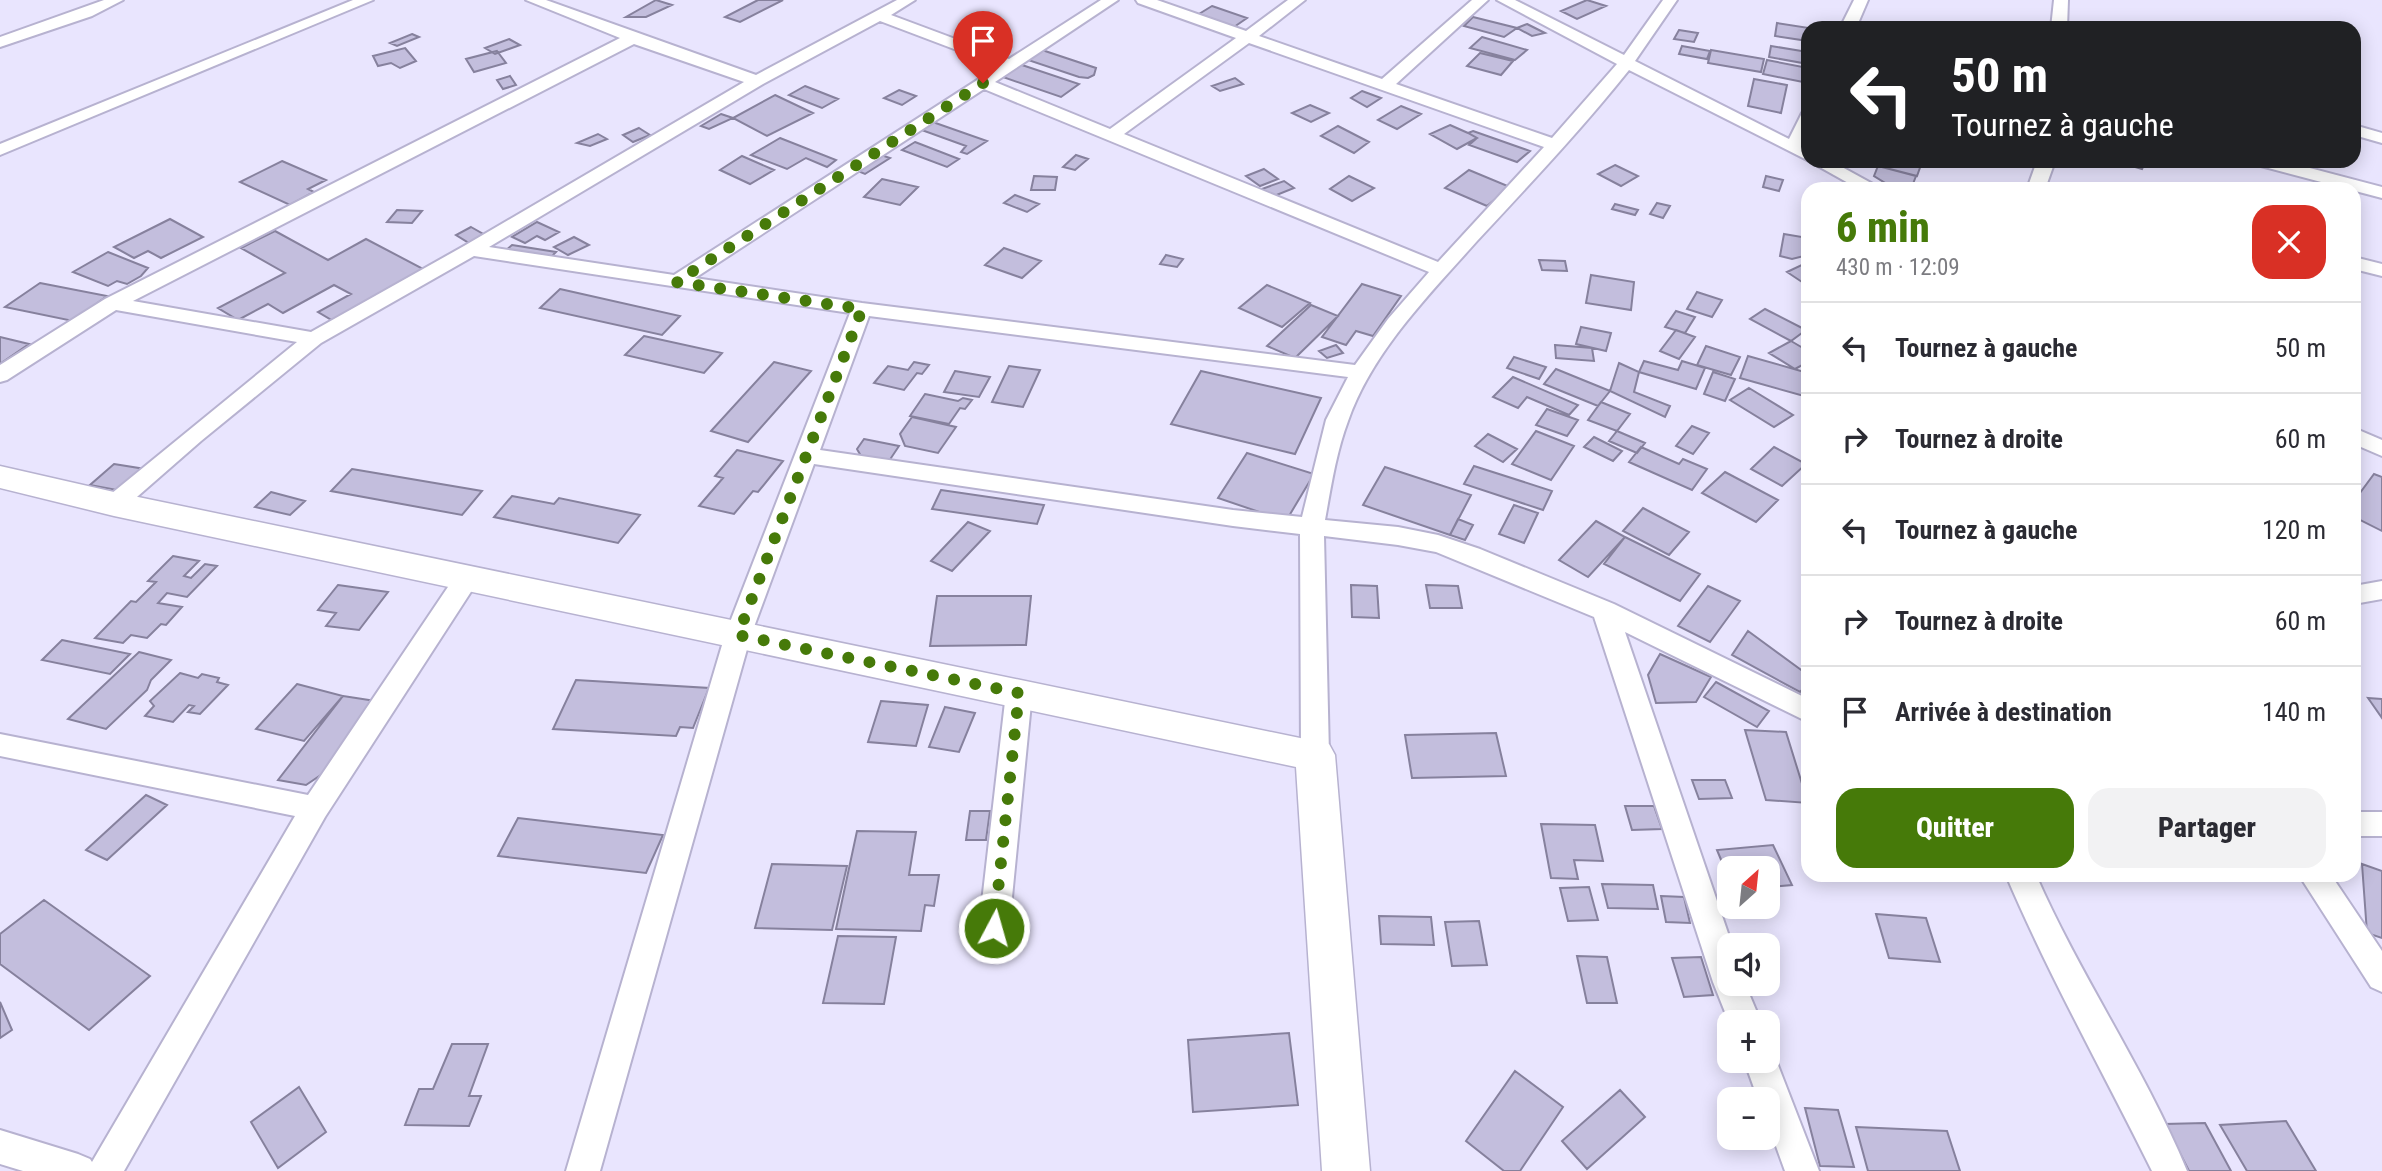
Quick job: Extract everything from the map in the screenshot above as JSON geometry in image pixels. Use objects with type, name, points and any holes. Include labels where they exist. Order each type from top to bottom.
[{"type":"street","points":[[0,42],[87,13],[116,0]]},
{"type":"street","points":[[0,150],[366,0]]},
{"type":"street","points":[[533,0],[757,81]]},
{"type":"street","points":[[114,504],[193,436],[314,340],[757,81],[908,0]]},
{"type":"street","points":[[676,282],[1111,0]]},
{"type":"street","points":[[1143,0],[1555,145]]},
{"type":"street","points":[[1112,135],[1298,0]]},
{"type":"street","points":[[1385,85],[1481,0]]},
{"type":"street","points":[[1504,0],[1800,152]]},
{"type":"street","points":[[1346,1171],[1315,755],[1312,528],[1324,466],[1337,420],[1361,372],[1395,323],[1626,63],[1670,0]]},
{"type":"street","points":[[1851,21],[1861,0]]},
{"type":"street","points":[[2060,21],[2061,0]]},
{"type":"street","points":[[880,16],[1011,65]]},
{"type":"street","points":[[0,375],[111,303],[633,38]]},
{"type":"street","points":[[983,83],[1441,270]]},
{"type":"street","points":[[2361,132],[2382,138]]},
{"type":"street","points":[[1832,168],[1859,182]]},
{"type":"street","points":[[2289,168],[2341,182]]},
{"type":"street","points":[[2361,187],[2382,193]]},
{"type":"street","points":[[471,250],[862,309],[1361,372]]},
{"type":"street","points":[[2361,265],[2382,270]]},
{"type":"street","points":[[111,303],[314,340]]},
{"type":"street","points":[[583,1171],[738,635],[862,309]]},
{"type":"street","points":[[2361,438],[2382,449]]},
{"type":"street","points":[[805,455],[1312,528],[1398,536],[1438,544],[1472,555],[1605,611],[1801,708]]},
{"type":"street","points":[[0,477],[114,504],[1315,755]]},
{"type":"street","points":[[105,1171],[315,808],[467,578]]},
{"type":"street","points":[[2361,594],[2382,590]]},
{"type":"street","points":[[1605,611],[1717,947]]},
{"type":"street","points":[[994,928],[1019,693]]},
{"type":"street","points":[[0,745],[315,808]]},
{"type":"street","points":[[2361,824],[2382,824]]},
{"type":"street","points":[[2024,882],[2047,935],[2094,1020],[2170,1171]]},
{"type":"street","points":[[2319,882],[2382,977]]},
{"type":"street","points":[[1765,1073],[1802,1171]]},
{"type":"street","points":[[0,1147],[78,1171]]},
{"type":"building","points":[[656,0],[672,5],[646,17],[626,17]]},
{"type":"building","points":[[758,0],[783,0],[740,22],[725,17]]},
{"type":"building","points":[[1587,0],[1606,6],[1577,19],[1561,11]]},
{"type":"building","points":[[1212,6],[1247,18],[1234,27],[1199,14]]},
{"type":"building","points":[[1473,17],[1517,28],[1504,37],[1464,26]]},
{"type":"building","points":[[1777,23],[1801,27],[1801,40],[1775,36]]},
{"type":"building","points":[[1527,24],[1545,33],[1532,36],[1517,28]]},
{"type":"building","points":[[1679,30],[1698,33],[1694,42],[1674,39]]},
{"type":"building","points":[[412,34],[419,37],[397,46],[390,43]]},
{"type":"building","points":[[1482,37],[1527,50],[1515,60],[1470,48]]},
{"type":"building","points":[[509,39],[520,45],[495,54],[485,48]]},
{"type":"building","points":[[1682,46],[1710,51],[1707,59],[1679,54]]},
{"type":"building","points":[[1771,46],[1801,51],[1801,63],[1769,57]]},
{"type":"building","points":[[405,48],[416,61],[400,68],[391,63],[378,66],[373,56]]},
{"type":"building","points":[[1042,50],[1096,68],[1094,75],[1088,78],[1079,77],[1028,60]]},
{"type":"building","points":[[1711,50],[1764,59],[1761,72],[1708,63]]},
{"type":"building","points":[[497,51],[506,63],[474,72],[466,59]]},
{"type":"building","points":[[1480,53],[1513,61],[1501,75],[1467,66]]},
{"type":"building","points":[[1767,60],[1801,67],[1801,82],[1763,74]]},
{"type":"building","points":[[1019,64],[1079,84],[1061,97],[1000,76]]},
{"type":"building","points":[[510,76],[516,85],[503,89],[497,80]]},
{"type":"building","points":[[1235,78],[1243,84],[1220,91],[1212,86]]},
{"type":"building","points":[[1754,79],[1787,85],[1781,113],[1748,106]]},
{"type":"building","points":[[805,86],[838,99],[822,108],[789,95]]},
{"type":"building","points":[[899,90],[916,96],[902,105],[884,98]]},
{"type":"building","points":[[1362,91],[1381,98],[1367,107],[1351,98]]},
{"type":"building","points":[[775,95],[813,113],[767,136],[733,118]]},
{"type":"building","points":[[1310,105],[1329,113],[1311,122],[1292,113]]},
{"type":"building","points":[[1401,106],[1421,114],[1397,129],[1378,120]]},
{"type":"building","points":[[721,114],[733,118],[709,129],[701,126]]},
{"type":"building","points":[[927,120],[987,141],[967,154],[961,152],[966,146],[916,128]]},
{"type":"building","points":[[1450,125],[1477,138],[1457,149],[1430,134]]},
{"type":"building","points":[[1338,126],[1369,142],[1354,153],[1321,136]]},
{"type":"building","points":[[639,128],[650,135],[633,142],[623,135]]},
{"type":"building","points":[[1473,131],[1530,151],[1517,162],[1469,145],[1477,138],[1468,133]]},
{"type":"building","points":[[598,134],[607,139],[590,146],[577,143]]},
{"type":"building","points":[[780,138],[836,160],[827,167],[806,158],[787,169],[751,155]]},
{"type":"building","points":[[915,142],[959,159],[947,167],[902,150]]},
{"type":"building","points":[[878,154],[890,158],[865,174],[853,169]]},
{"type":"building","points":[[1076,155],[1088,159],[1075,170],[1063,167]]},
{"type":"building","points":[[742,156],[774,170],[750,184],[720,170]]},
{"type":"building","points":[[282,161],[326,180],[308,189],[314,192],[290,205],[240,182]]},
{"type":"building","points":[[1615,165],[1638,176],[1621,186],[1598,174]]},
{"type":"building","points":[[1877,168],[1886,168],[1916,176],[1914,182],[1884,182],[1874,176]]},
{"type":"building","points":[[1886,168],[1920,168],[1917,176]]},
{"type":"building","points":[[1264,169],[1278,179],[1260,186],[1246,176]]},
{"type":"building","points":[[1469,170],[1510,187],[1487,206],[1445,188]]},
{"type":"building","points":[[1034,176],[1057,177],[1055,190],[1031,190]]},
{"type":"building","points":[[1349,176],[1374,188],[1352,201],[1330,189]]},
{"type":"building","points":[[1766,176],[1783,180],[1779,191],[1763,187]]},
{"type":"building","points":[[882,179],[918,187],[900,205],[864,197]]},
{"type":"building","points":[[1284,181],[1294,188],[1269,198],[1259,190]]},
{"type":"building","points":[[1015,195],[1039,204],[1027,212],[1004,203]]},
{"type":"building","points":[[1657,203],[1670,206],[1663,218],[1650,214]]},
{"type":"building","points":[[1615,204],[1638,210],[1635,215],[1612,209]]},
{"type":"building","points":[[397,210],[422,211],[412,223],[387,222]]},
{"type":"building","points":[[170,219],[203,237],[161,258],[148,251],[134,258],[114,247]]},
{"type":"building","points":[[537,222],[559,232],[545,240],[537,236],[525,243],[512,237]]},
{"type":"building","points":[[471,227],[485,235],[469,243],[456,235]]},
{"type":"building","points":[[275,231],[328,260],[366,239],[427,271],[335,322],[318,312],[351,294],[334,285],[283,313],[268,304],[238,320],[218,308],[285,273],[241,248]]},
{"type":"building","points":[[1784,234],[1801,237],[1801,257],[1792,259],[1780,256]]},
{"type":"building","points":[[574,237],[589,245],[568,255],[554,247]]},
{"type":"building","points":[[512,245],[556,252],[548,260],[504,252]]},
{"type":"building","points":[[1004,248],[1041,261],[1022,278],[985,265]]},
{"type":"building","points":[[108,252],[148,268],[141,276],[127,284],[117,281],[108,286],[73,272]]},
{"type":"building","points":[[1166,255],[1183,259],[1177,267],[1160,264]]},
{"type":"building","points":[[1539,260],[1565,261],[1567,271],[1542,270]]},
{"type":"building","points":[[1801,265],[1801,281],[1787,272]]},
{"type":"building","points":[[1591,275],[1634,282],[1631,310],[1586,303]]},
{"type":"building","points":[[40,283],[107,296],[73,321],[5,307]]},
{"type":"building","points":[[1362,284],[1401,296],[1373,336],[1356,331],[1346,345],[1322,337]]},
{"type":"building","points":[[1267,285],[1310,303],[1282,327],[1239,308]]},
{"type":"building","points":[[560,289],[680,316],[662,335],[540,308]]},
{"type":"building","points":[[1697,292],[1722,300],[1712,317],[1687,309]]},
{"type":"building","points":[[1311,305],[1338,316],[1295,358],[1267,346]]},
{"type":"building","points":[[1765,309],[1801,327],[1801,334],[1791,341],[1750,319]]},
{"type":"building","points":[[1676,311],[1695,317],[1685,333],[1665,327]]},
{"type":"building","points":[[1581,327],[1611,333],[1606,351],[1576,344]]},
{"type":"building","points":[[1676,330],[1695,337],[1679,359],[1660,351]]},
{"type":"building","points":[[644,336],[722,353],[704,373],[625,355]]},
{"type":"building","points":[[0,337],[29,344],[0,364]]},
{"type":"building","points":[[1791,341],[1801,347],[1801,366],[1795,369],[1769,353]]},
{"type":"building","points":[[1336,345],[1343,353],[1327,358],[1319,351]]},
{"type":"building","points":[[1555,345],[1592,348],[1594,361],[1556,358]]},
{"type":"building","points":[[1706,346],[1740,357],[1731,375],[1697,365]]},
{"type":"building","points":[[1748,356],[1801,371],[1801,395],[1740,378]]},
{"type":"building","points":[[1514,357],[1546,367],[1539,379],[1507,368]]},
{"type":"building","points":[[1644,361],[1678,370],[1682,361],[1705,368],[1696,389],[1639,372]]},
{"type":"building","points":[[774,362],[811,371],[748,442],[711,431]]},
{"type":"building","points":[[914,362],[929,365],[922,374],[917,373],[904,390],[874,383],[888,366],[908,370]]},
{"type":"building","points":[[1619,363],[1639,372],[1634,392],[1670,406],[1665,417],[1610,391]]},
{"type":"building","points":[[1009,366],[1040,370],[1023,407],[992,402]]},
{"type":"building","points":[[1556,369],[1610,391],[1598,406],[1544,384]]},
{"type":"building","points":[[955,371],[990,377],[979,397],[944,392]]},
{"type":"building","points":[[1201,371],[1321,398],[1295,454],[1171,424]]},
{"type":"building","points":[[1713,372],[1735,379],[1725,401],[1704,394]]},
{"type":"building","points":[[1513,377],[1578,405],[1569,415],[1527,397],[1518,408],[1493,397]]},
{"type":"building","points":[[1749,388],[1793,415],[1774,427],[1730,400]]},
{"type":"building","points":[[925,394],[958,401],[963,398],[972,400],[965,409],[960,408],[949,424],[910,416]]},
{"type":"building","points":[[1601,402],[1630,414],[1617,431],[1588,420]]},
{"type":"building","points":[[1547,409],[1578,420],[1567,436],[1536,425]]},
{"type":"building","points":[[912,417],[956,427],[938,453],[905,446],[900,434]]},
{"type":"building","points":[[1692,426],[1709,433],[1693,454],[1676,446]]},
{"type":"building","points":[[1536,431],[1574,446],[1551,480],[1512,464]]},
{"type":"building","points":[[1617,431],[1645,443],[1637,453],[1609,441]]},
{"type":"building","points":[[1488,434],[1517,449],[1503,462],[1475,446]]},
{"type":"building","points":[[1594,437],[1622,451],[1613,461],[1584,447]]},
{"type":"building","points":[[864,439],[899,446],[889,461],[861,456],[857,449]]},
{"type":"building","points":[[1641,447],[1679,464],[1683,459],[1707,469],[1692,490],[1629,462]]},
{"type":"building","points":[[1774,447],[1801,461],[1801,469],[1782,486],[1751,469]]},
{"type":"building","points":[[737,450],[783,461],[758,492],[753,491],[734,514],[699,506],[723,478],[715,476]]},
{"type":"building","points":[[1247,453],[1314,474],[1286,521],[1218,498]]},
{"type":"building","points":[[114,464],[145,469],[122,491],[90,485]]},
{"type":"building","points":[[1474,466],[1552,491],[1543,510],[1464,484]]},
{"type":"building","points":[[1385,467],[1471,495],[1450,535],[1363,505]]},
{"type":"building","points":[[352,469],[482,491],[462,515],[331,491]]},
{"type":"building","points":[[1725,472],[1778,500],[1756,522],[1702,493]]},
{"type":"building","points":[[2374,474],[2382,477],[2382,531],[2361,520],[2361,492]]},
{"type":"building","points":[[941,490],[1044,505],[1037,524],[932,509]]},
{"type":"building","points":[[271,492],[305,501],[290,515],[255,507]]},
{"type":"building","points":[[512,496],[554,504],[559,498],[640,515],[618,543],[494,517]]},
{"type":"building","points":[[1514,505],[1538,513],[1524,543],[1499,534]]},
{"type":"building","points":[[1643,508],[1689,532],[1669,555],[1623,531]]},
{"type":"building","points":[[1458,519],[1473,525],[1465,540],[1450,535]]},
{"type":"building","points":[[1596,521],[1625,537],[1588,577],[1559,560]]},
{"type":"building","points":[[968,522],[990,531],[952,571],[931,561]]},
{"type":"building","points":[[1625,537],[1700,574],[1680,601],[1604,564]]},
{"type":"building","points":[[173,556],[199,561],[184,576],[191,578],[205,564],[217,566],[187,597],[167,593],[158,603],[182,607],[166,625],[161,624],[147,638],[131,635],[123,643],[95,638],[131,601],[136,602],[156,582],[148,581]]},
{"type":"building","points":[[338,585],[388,592],[359,630],[326,626],[336,613],[318,610]]},
{"type":"building","points":[[1351,585],[1377,586],[1379,618],[1352,617]]},
{"type":"building","points":[[1426,585],[1458,586],[1462,608],[1430,608]]},
{"type":"building","points":[[1708,586],[1740,601],[1710,642],[1678,626]]},
{"type":"building","points":[[937,596],[1031,596],[1026,645],[930,646]]},
{"type":"building","points":[[1748,631],[1801,670],[1801,691],[1800,692],[1732,655]]},
{"type":"building","points":[[62,640],[130,654],[110,674],[42,660]]},
{"type":"building","points":[[139,652],[171,660],[151,680],[147,690],[106,729],[68,719]]},
{"type":"building","points":[[1660,654],[1711,677],[1696,702],[1656,703],[1648,675]]},
{"type":"building","points":[[180,673],[198,678],[202,674],[219,678],[217,682],[228,685],[200,714],[188,712],[194,706],[189,705],[173,722],[145,716],[154,706],[150,701]]},
{"type":"building","points":[[576,680],[709,688],[693,728],[680,727],[676,736],[553,729]]},
{"type":"building","points":[[1716,682],[1769,711],[1757,727],[1704,697]]},
{"type":"building","points":[[297,684],[343,696],[304,741],[256,729]]},
{"type":"building","points":[[343,696],[382,702],[334,766],[306,785],[278,780]]},
{"type":"building","points":[[2368,698],[2382,699],[2382,718]]},
{"type":"building","points":[[881,701],[928,705],[916,746],[868,742]]},
{"type":"building","points":[[945,707],[975,713],[959,752],[929,747]]},
{"type":"building","points":[[1745,730],[1786,732],[1801,780],[1801,802],[1766,800]]},
{"type":"building","points":[[1496,733],[1506,776],[1412,778],[1405,735]]},
{"type":"building","points":[[1692,780],[1725,780],[1732,798],[1699,799]]},
{"type":"building","points":[[146,795],[167,805],[107,860],[86,850]]},
{"type":"building","points":[[1625,806],[1654,806],[1662,829],[1632,830]]},
{"type":"building","points":[[970,811],[990,811],[986,840],[966,840]]},
{"type":"building","points":[[518,818],[663,835],[646,873],[498,856]]},
{"type":"building","points":[[1541,824],[1595,825],[1603,861],[1574,860],[1578,879],[1551,878]]},
{"type":"building","points":[[857,831],[916,832],[909,875],[939,875],[934,906],[925,905],[921,931],[836,929]]},
{"type":"building","points":[[1773,845],[1778,856],[1719,856],[1717,850]]},
{"type":"building","points":[[1780,860],[1792,885],[1780,886]]},
{"type":"building","points":[[772,864],[847,866],[832,930],[755,928]]},
{"type":"building","points":[[2362,864],[2382,871],[2382,938],[2367,933]]},
{"type":"building","points":[[1602,884],[1653,885],[1658,909],[1608,908]]},
{"type":"building","points":[[1589,887],[1598,920],[1568,921],[1560,888]]},
{"type":"building","points":[[1661,896],[1684,897],[1690,923],[1666,922]]},
{"type":"building","points":[[44,900],[150,976],[89,1030],[0,964],[0,934]]},
{"type":"building","points":[[1876,914],[1926,918],[1940,962],[1889,958]]},
{"type":"building","points":[[1379,916],[1431,917],[1434,945],[1381,944]]},
{"type":"building","points":[[1479,921],[1487,965],[1452,966],[1445,922]]},
{"type":"building","points":[[838,936],[896,937],[884,1004],[823,1003]]},
{"type":"building","points":[[1577,956],[1607,957],[1617,1003],[1587,1003]]},
{"type":"building","points":[[1701,957],[1713,995],[1684,997],[1672,958]]},
{"type":"building","points":[[0,1002],[12,1030],[0,1038]]},
{"type":"building","points":[[1289,1033],[1298,1105],[1193,1112],[1188,1040]]},
{"type":"building","points":[[452,1044],[488,1044],[469,1096],[481,1096],[469,1126],[405,1125],[419,1089],[433,1089]]},
{"type":"building","points":[[1515,1071],[1563,1107],[1520,1171],[1504,1171],[1466,1141]]},
{"type":"building","points":[[299,1087],[326,1132],[278,1168],[251,1122]]},
{"type":"building","points":[[1620,1090],[1645,1117],[1587,1169],[1562,1141]]},
{"type":"building","points":[[1805,1108],[1838,1110],[1854,1167],[1820,1166]]},
{"type":"building","points":[[2286,1121],[2316,1171],[2247,1171],[2220,1125]]},
{"type":"building","points":[[2205,1123],[2231,1171],[2189,1171],[2165,1124]]},
{"type":"building","points":[[1856,1127],[1947,1131],[1960,1171],[1868,1171]]},
{"type":"route","points":[[983,83],[676,282],[862,309],[738,635],[1019,693],[994,928]]}]
